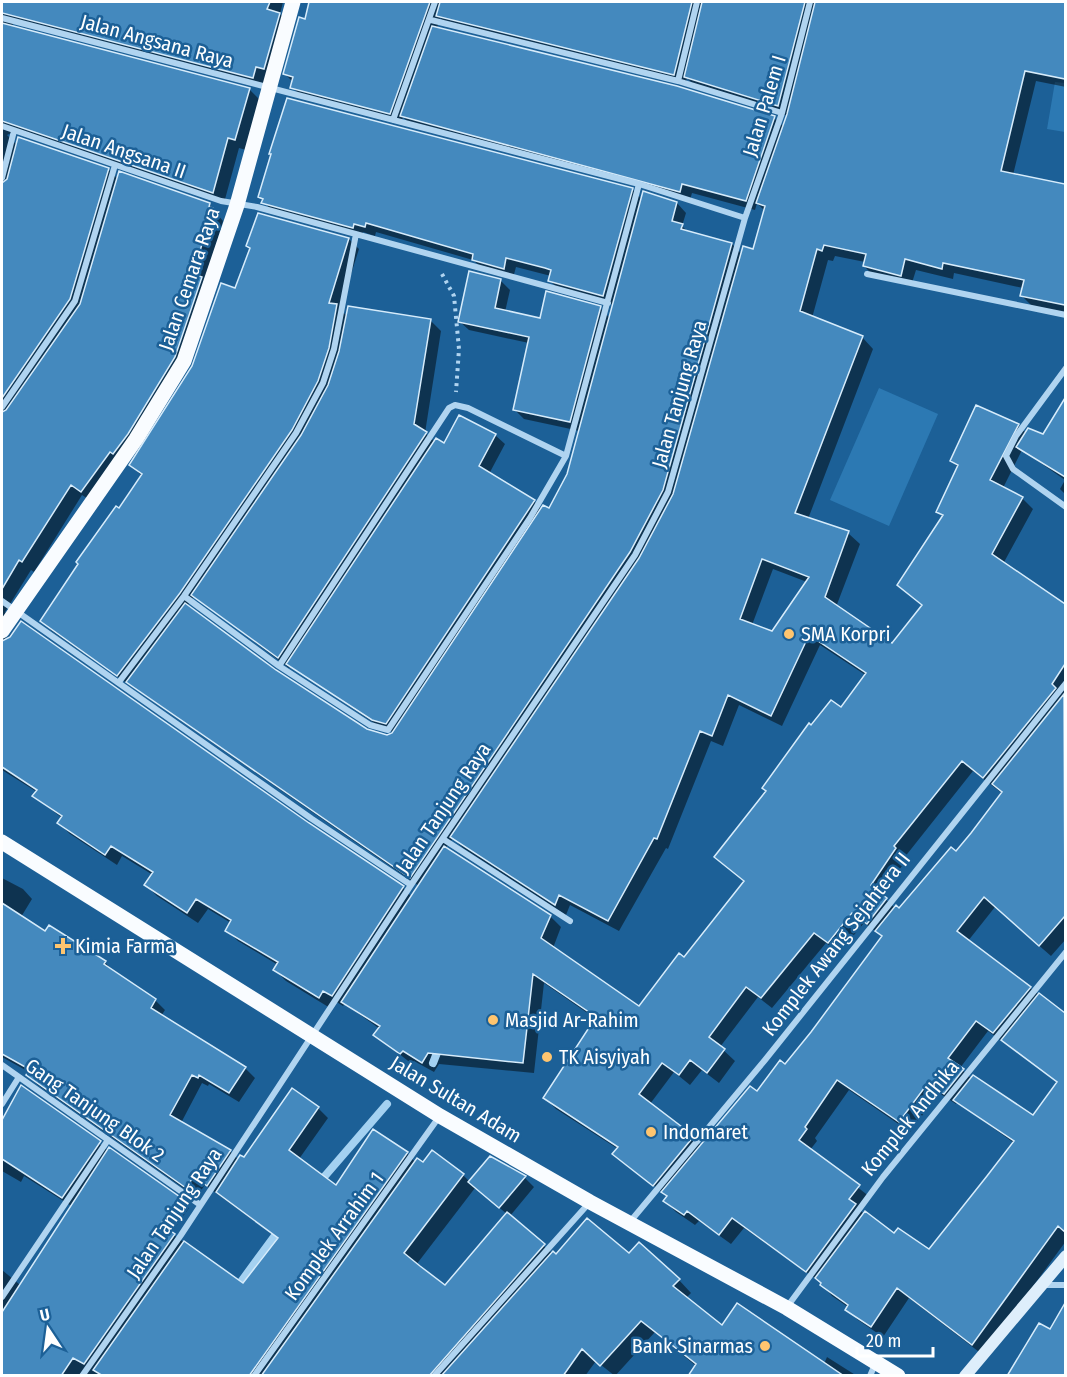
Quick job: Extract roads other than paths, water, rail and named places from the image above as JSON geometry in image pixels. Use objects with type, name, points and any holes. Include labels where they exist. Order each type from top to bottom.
[{"type":"main road","name":"Jalan Cemara Raya","points":[[2,631],[136,439],[184,361],[237,205],[293,2]]},
{"type":"main road","name":"Jalan Sultan Adam","points":[[2,842],[129,924],[440,1116],[590,1202],[787,1308],[873,1369],[898,1376]]},
{"type":"street","points":[[393,120],[431,20],[435,2]]},
{"type":"street","points":[[678,81],[698,2]]},
{"type":"street","name":"Jalan Palem I","points":[[745,218],[782,113],[810,2]]},
{"type":"street","name":"Jalan Angsana Raya","points":[[2,18],[639,184],[745,218]]},
{"type":"street","points":[[431,20],[678,81],[782,113]]},
{"type":"street","name":"Jalan Angsana II","points":[[2,126],[237,205],[257,207],[608,303]]},
{"type":"street","points":[[2,178],[14,131]]},
{"type":"street","points":[[2,407],[75,301],[115,165]]},
{"type":"street","points":[[184,596],[279,666],[370,725],[388,730],[530,518],[566,456],[639,184]]},
{"type":"street","name":"Jalan Tanjung Raya","points":[[82,1376],[181,1235],[411,885],[635,555],[655,521],[668,492],[745,218]]},
{"type":"street","points":[[119,682],[184,596],[296,433],[323,383],[334,349],[356,234]]},
{"type":"street","points":[[867,274],[1065,315]]},
{"type":"street","points":[[1065,369],[1016,436],[1006,456],[1013,469],[1065,507]]},
{"type":"street","points":[[279,666],[448,408],[455,405],[468,408],[566,456]]},
{"type":"street","points":[[2,601],[312,819],[411,885]]},
{"type":"street","name":"Komplek Awang Sejahtera II","points":[[629,1223],[765,1060],[1065,683]]},
{"type":"street","points":[[443,839],[570,921]]},
{"type":"street","name":"Komplek Andhika","points":[[787,1308],[883,1177],[1065,952]]},
{"type":"street","name":"Gang Tanjung Blok 2","points":[[2,1065],[200,1204]]},
{"type":"street","points":[[2,1104],[19,1077]]},
{"type":"street","name":"Komplek Arrahim 1","points":[[254,1376],[440,1116]]},
{"type":"street","points":[[2,1297],[108,1140]]},
{"type":"street","points":[[434,1376],[590,1202]]},
{"type":"street","points":[[965,1376],[1065,1256]]},
{"type":"street","points":[[1041,1285],[1065,1285]]},
{"type":"waterway","points":[[433,1063],[440,1045]]},
{"type":"waterway","points":[[318,1184],[387,1104]]},
{"type":"waterway","points":[[235,1290],[279,1230]]},
{"type":"place","name":"SMA Korpri","points":[[789,634]]},
{"type":"place","name":"Kimia Farma","points":[[63,946]]},
{"type":"place","name":"Masjid Ar-Rahim","points":[[493,1020]]},
{"type":"place","name":"TK Aisyiyah","points":[[547,1057]]},
{"type":"place","name":"Indomaret","points":[[651,1132]]},
{"type":"place","name":"Bank Sinarmas","points":[[765,1346]]}]
